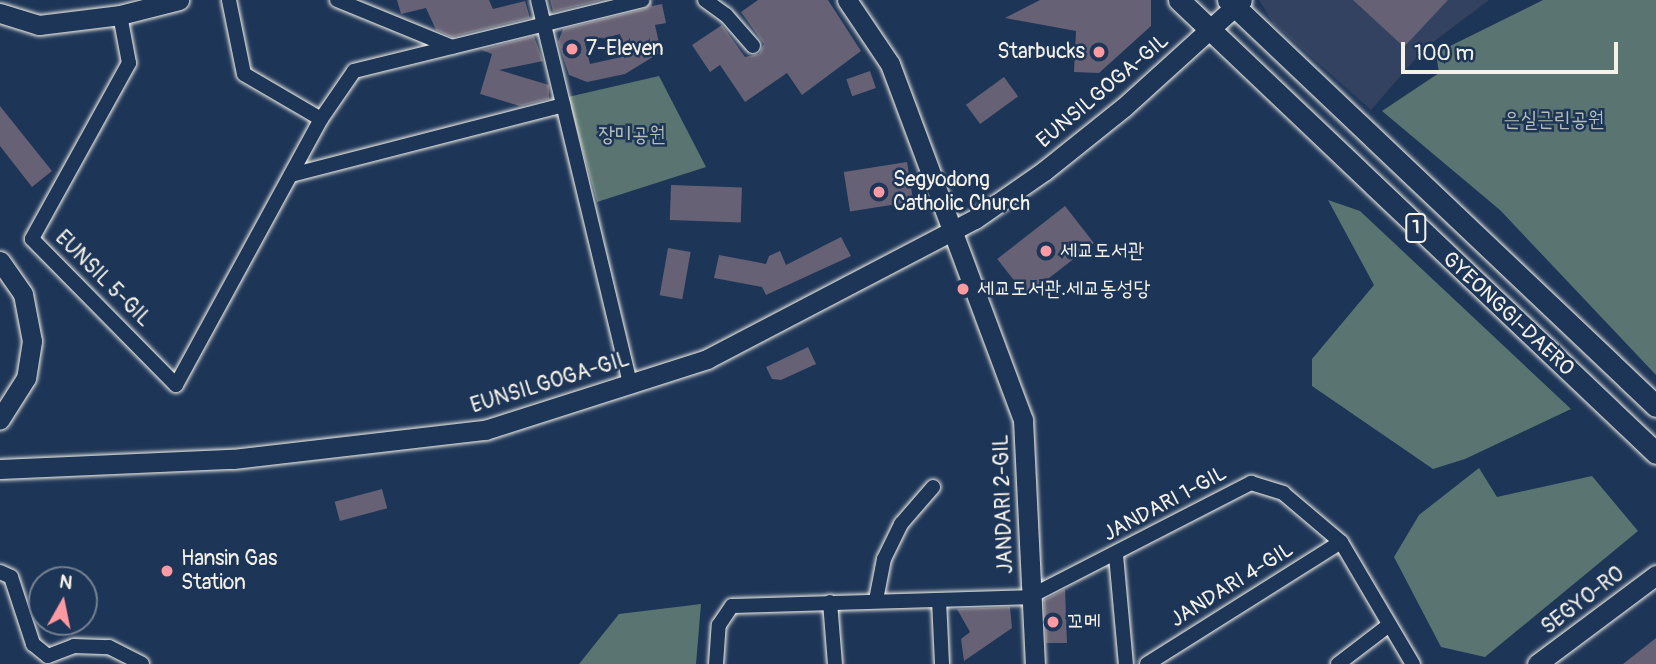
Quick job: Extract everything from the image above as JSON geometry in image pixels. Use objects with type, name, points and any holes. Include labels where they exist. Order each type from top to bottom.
[{"type":"main road","name":"GYEONGGI-DAERO","points":[[1179,0],[1656,453]]},
{"type":"main road","name":"GYEONGGI-DAERO","points":[[1235,3],[1656,406]]},
{"type":"street","points":[[0,13],[39,25],[120,15],[178,0]]},
{"type":"street","points":[[229,0],[244,74],[321,119]]},
{"type":"street","points":[[337,0],[452,47]]},
{"type":"street","points":[[538,0],[630,383]]},
{"type":"street","name":"EUNSIL 5-GIL","points":[[120,15],[129,63],[32,239],[176,385],[321,119],[354,71],[642,0]]},
{"type":"street","points":[[705,0],[726,15],[753,46]]},
{"type":"street","points":[[847,0],[890,64],[953,228]]},
{"type":"street","name":"EUNSILGOGA-GIL","points":[[0,470],[233,459],[485,430],[707,359],[953,228],[975,219],[1044,171],[1210,31],[1235,3]]},
{"type":"street","points":[[291,175],[563,105]]},
{"type":"street","name":"JANDARI 2-GIL","points":[[953,228],[1023,420],[1028,597],[1035,664]]},
{"type":"street","points":[[0,261],[23,294],[32,341],[26,378],[0,419]]},
{"type":"street","name":"JANDARI 1-GIL","points":[[716,664],[719,625],[732,606],[1028,597],[1116,555],[1251,483],[1283,493],[1340,542],[1413,664]]},
{"type":"street","points":[[876,600],[890,547],[901,524],[933,487]]},
{"type":"street","name":"JANDARI 4-GIL","points":[[1147,664],[1340,542]]},
{"type":"street","points":[[1116,555],[1126,664]]},
{"type":"street","points":[[0,572],[11,577],[33,644],[48,656],[74,646],[109,648],[142,664]]},
{"type":"street","name":"SEGYO-RO","points":[[1536,664],[1656,575]]},
{"type":"street","points":[[1559,664],[1656,589]]},
{"type":"street","points":[[939,600],[942,664]]},
{"type":"street","points":[[830,602],[835,664]]},
{"type":"street","points":[[1338,664],[1389,625]]},
{"type":"shaded area","points":[[1259,0],[1489,0],[1424,49],[1371,110],[1273,23]]},
{"type":"green space","name":"은실근린공원","points":[[1543,0],[1656,0],[1656,375],[1500,210],[1382,111],[1439,73],[1436,53]]},
{"type":"green space","name":"장미공원","points":[[659,76],[706,167],[597,202],[568,97]]},
{"type":"green space","points":[[1328,200],[1360,211],[1571,409],[1465,459],[1433,469],[1312,386],[1312,359],[1374,285]]},
{"type":"green space","points":[[1479,468],[1497,497],[1592,476],[1638,531],[1485,657],[1441,647],[1394,557],[1419,515]]},
{"type":"green space","points":[[701,604],[696,664],[579,664],[619,614]]},
{"type":"building","points":[[397,0],[489,0],[493,9],[525,1],[530,18],[452,37],[436,30],[426,8],[401,14]]},
{"type":"building","points":[[550,0],[602,0],[553,12]]},
{"type":"building","points":[[651,0],[652,6],[662,4],[666,23],[655,25],[661,52],[625,74],[587,82],[569,75],[558,42],[563,29],[644,9]],"holes":[[[620,34],[626,56],[590,64],[585,43]]]},
{"type":"building","points":[[758,0],[828,0],[861,51],[802,95],[787,73],[745,102],[720,65],[710,72],[692,45],[722,25],[745,57],[759,54],[764,44],[741,12]]},
{"type":"building","name":"Starbucks","points":[[1040,0],[1151,0],[1151,26],[1099,73],[1074,72],[1076,31],[1005,18]]},
{"type":"building","points":[[1353,0],[1448,0],[1404,47]]},
{"type":"building","points":[[534,36],[543,61],[499,70],[549,85],[549,99],[520,106],[480,94],[492,54],[481,50]]},
{"type":"building","points":[[870,71],[876,88],[852,96],[846,79]]},
{"type":"building","points":[[1004,77],[1018,96],[980,124],[966,105]]},
{"type":"building","points":[[0,106],[52,171],[32,187],[0,146]]},
{"type":"building","points":[[907,162],[913,202],[850,212],[844,172]]},
{"type":"building","points":[[671,185],[742,187],[741,222],[670,220]]},
{"type":"building","name":"세교도서관","points":[[1065,206],[1094,243],[1026,296],[997,259]]},
{"type":"building","points":[[841,237],[851,256],[766,295],[762,287],[714,278],[719,255],[766,264],[769,256],[780,251],[786,265]]},
{"type":"building","points":[[668,248],[691,252],[682,299],[660,295]]},
{"type":"building","points":[[808,347],[816,364],[781,380],[772,379],[766,367]]},
{"type":"building","points":[[382,489],[387,508],[340,521],[335,502]]},
{"type":"building","name":"꼬메","points":[[1065,589],[1067,643],[1046,643],[1044,600]]},
{"type":"building","points":[[1010,607],[1012,628],[964,661],[961,639],[970,632],[957,609]]},
{"type":"building","points":[[1656,638],[1656,664],[1623,664]]},
{"type":"place","name":"7-Eleven","points":[[572,49]]},
{"type":"place","name":"Starbucks","points":[[1099,52]]},
{"type":"place","name":"Segyodong Catholic Church","points":[[879,192]]},
{"type":"place","name":"세교도서관","points":[[1046,251]]},
{"type":"place","name":"세교도서관.세교동성당","points":[[963,289]]},
{"type":"place","name":"Hansin Gas Station","points":[[167,571]]},
{"type":"place","name":"꼬메","points":[[1053,622]]}]
